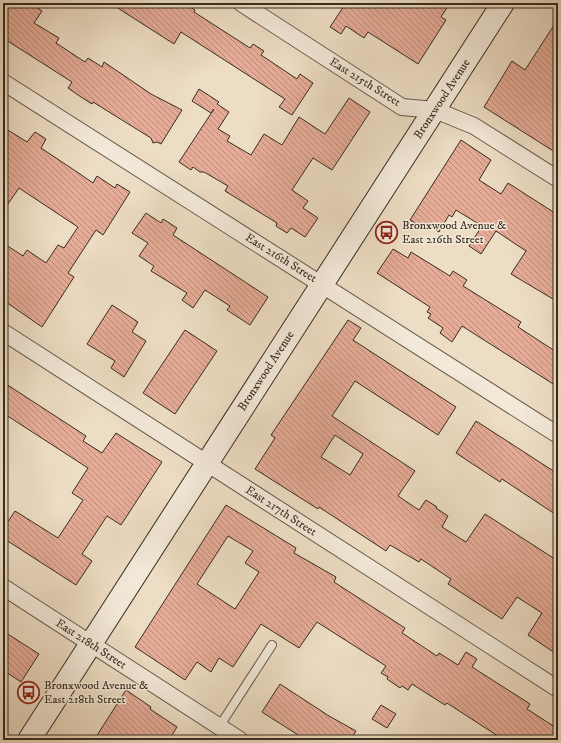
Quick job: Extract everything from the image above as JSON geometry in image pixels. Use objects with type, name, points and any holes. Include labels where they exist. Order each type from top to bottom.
[{"type":"street","name":"East 215th Street","points":[[241,3],[402,107],[435,110],[474,126],[558,179]]},
{"type":"street","name":"Bronxwood Avenue","points":[[29,740],[504,3]]},
{"type":"street","name":"East 216th Street","points":[[3,82],[558,435]]},
{"type":"street","name":"East 217th Street","points":[[3,332],[558,689]]},
{"type":"street","name":"East 218th Street","points":[[3,587],[240,740]]},
{"type":"lane","points":[[219,726],[272,645]]},
{"type":"building","points":[[3,3],[29,3],[42,11],[34,23],[59,38],[56,43],[85,62],[88,58],[102,67],[104,62],[151,94],[182,110],[161,144],[157,142],[153,143],[151,138],[93,102],[92,104],[81,97],[68,88],[72,82],[3,38]]},
{"type":"building","points":[[110,3],[183,3],[195,10],[194,12],[250,48],[253,44],[264,51],[261,55],[297,79],[300,74],[313,83],[292,115],[279,107],[285,99],[181,32],[174,44]]},
{"type":"building","points":[[346,3],[450,3],[441,17],[446,20],[418,64],[368,32],[364,38],[346,26],[341,34],[330,27]]},
{"type":"building","points":[[558,19],[558,154],[484,107],[512,61],[525,70]]},
{"type":"building","points":[[199,89],[219,102],[217,104],[229,112],[218,129],[230,136],[227,141],[251,155],[264,134],[282,145],[299,117],[325,134],[349,98],[370,112],[332,170],[313,158],[292,190],[308,201],[303,208],[318,218],[305,237],[291,228],[287,233],[276,226],[277,223],[225,191],[228,186],[204,172],[200,172],[193,167],[191,170],[179,162],[214,109],[211,113],[192,101]]},
{"type":"building","points":[[3,127],[27,142],[35,132],[46,139],[41,148],[93,183],[97,176],[115,188],[117,184],[130,192],[103,235],[96,230],[68,273],[74,277],[42,327],[3,300],[3,243],[23,256],[27,250],[46,263],[58,245],[64,248],[78,227],[19,188],[3,211]]},
{"type":"building","points":[[461,140],[491,160],[479,180],[501,194],[508,183],[558,215],[558,302],[511,274],[526,251],[496,231],[481,254],[469,246],[482,226],[456,210],[452,217],[449,215],[439,232],[429,225],[426,230],[410,220]]},
{"type":"building","points":[[146,213],[161,223],[163,219],[177,228],[173,235],[268,297],[250,325],[227,310],[230,306],[205,290],[193,308],[182,300],[187,293],[151,271],[154,266],[139,256],[148,243],[132,233]]},
{"type":"building","points":[[393,249],[408,258],[411,252],[450,276],[453,271],[467,280],[463,286],[521,322],[518,327],[558,353],[558,387],[462,326],[452,342],[440,333],[443,328],[428,318],[431,314],[427,312],[430,307],[377,273]]},
{"type":"building","points":[[112,305],[138,322],[132,332],[146,341],[124,377],[111,368],[115,361],[87,344]]},
{"type":"building","points":[[348,320],[361,328],[353,340],[456,407],[438,435],[355,381],[332,416],[415,471],[398,496],[419,510],[426,500],[437,507],[436,508],[448,516],[442,527],[466,542],[485,514],[558,561],[558,655],[528,635],[542,613],[517,597],[502,619],[448,584],[451,579],[421,559],[419,562],[390,545],[386,551],[319,507],[318,509],[255,469],[275,438],[271,435]],"holes":[[[335,435],[363,454],[350,475],[321,457]]]},
{"type":"building","points":[[185,330],[217,351],[175,414],[143,393]]},
{"type":"building","points":[[3,382],[86,436],[83,441],[102,453],[116,433],[162,462],[121,525],[107,516],[82,554],[92,561],[76,585],[3,538],[3,529],[15,511],[58,538],[83,500],[72,493],[88,468],[3,413]]},
{"type":"building","points":[[476,421],[558,474],[558,516],[502,479],[500,482],[456,453]]},
{"type":"building","points":[[226,505],[296,548],[294,553],[336,577],[334,582],[405,628],[402,633],[437,656],[439,653],[458,665],[466,652],[477,659],[472,667],[530,704],[527,709],[558,729],[558,740],[504,740],[447,703],[445,705],[412,684],[408,690],[402,686],[400,688],[381,673],[386,666],[317,622],[299,648],[261,624],[233,667],[219,658],[211,672],[197,662],[185,680],[135,647]],"holes":[[[228,536],[253,551],[245,563],[259,572],[235,609],[197,584]]]},
{"type":"building","points":[[3,631],[39,654],[21,682],[3,670]]},
{"type":"building","points":[[280,684],[329,716],[356,731],[350,740],[306,740],[262,712]]},
{"type":"building","points":[[126,690],[151,707],[150,709],[177,727],[169,740],[94,740]]},
{"type":"building","points":[[381,705],[396,714],[387,728],[372,719]]},
{"type":"place","name":"Bronxwood Avenue & East 216th Street","points":[[386,232]]},
{"type":"place","name":"Bronxwood Avenue & East 218th Street","points":[[29,692]]}]
